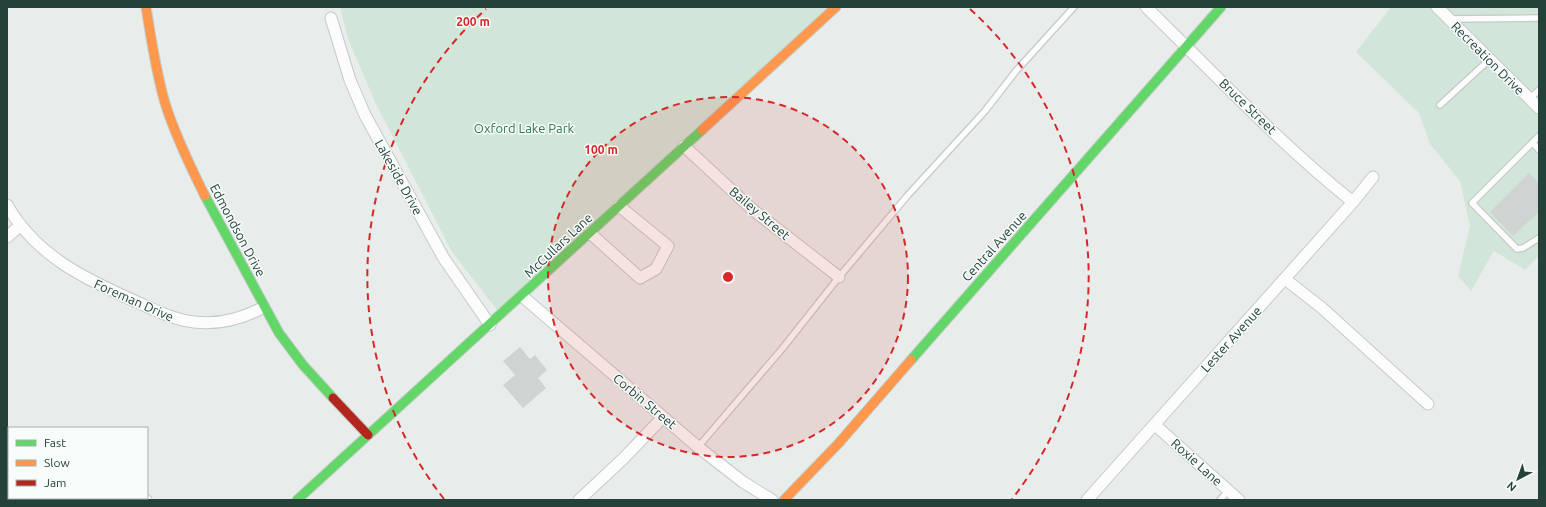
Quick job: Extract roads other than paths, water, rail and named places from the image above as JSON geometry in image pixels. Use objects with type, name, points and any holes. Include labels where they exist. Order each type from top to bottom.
[{"type":"street","name":"Edmondson Drive","points":[[146,7],[161,85],[183,152],[198,185],[278,331],[295,355],[368,435]]},
{"type":"street","name":"McCullars Lane","points":[[297,500],[522,296],[836,7]]},
{"type":"street","name":"Bruce Street","points":[[1146,7],[1236,96],[1333,186],[1353,202]]},
{"type":"street","name":"Central Avenue","points":[[784,500],[870,408],[1221,7]]},
{"type":"street","name":"Recreation Drive","points":[[1437,7],[1539,108]]},
{"type":"street","name":"Lakeside Drive","points":[[331,18],[350,80],[365,115],[443,258],[490,325]]},
{"type":"street","name":"Bailey Street","points":[[684,146],[753,210],[839,277]]},
{"type":"street","name":"Lester Avenue","points":[[1087,500],[1285,279],[1373,177]]},
{"type":"street","name":"Foreman Drive","points":[[7,205],[21,225],[48,253],[79,275],[171,317],[193,322],[216,323],[240,318],[264,307]]},
{"type":"street","points":[[590,233],[640,278],[656,269],[668,246],[619,206]]},
{"type":"street","points":[[7,237],[21,225]]},
{"type":"street","points":[[1285,279],[1322,308],[1428,404]]},
{"type":"street","name":"Corbin Street","points":[[522,296],[698,447],[743,482],[772,500]]},
{"type":"street","points":[[578,500],[624,458],[663,417]]},
{"type":"street","name":"Roxie Lane","points":[[1155,425],[1239,500]]},
{"type":"lane","points":[[698,447],[782,349],[839,277],[908,195],[985,111],[1016,71],[1074,7]]},
{"type":"lane","points":[[1449,19],[1539,18]]},
{"type":"lane","points":[[1440,106],[1490,59]]},
{"type":"lane","points":[[1530,99],[1539,90]]},
{"type":"lane","points":[[1539,136],[1472,203],[1517,249],[1524,248],[1539,238]]},
{"type":"lane","points":[[1532,143],[1539,150]]},
{"type":"lane","points":[[1220,500],[1228,491]]},
{"type":"park label","name":"Oxford Lake Park","points":[[524,128]]}]
